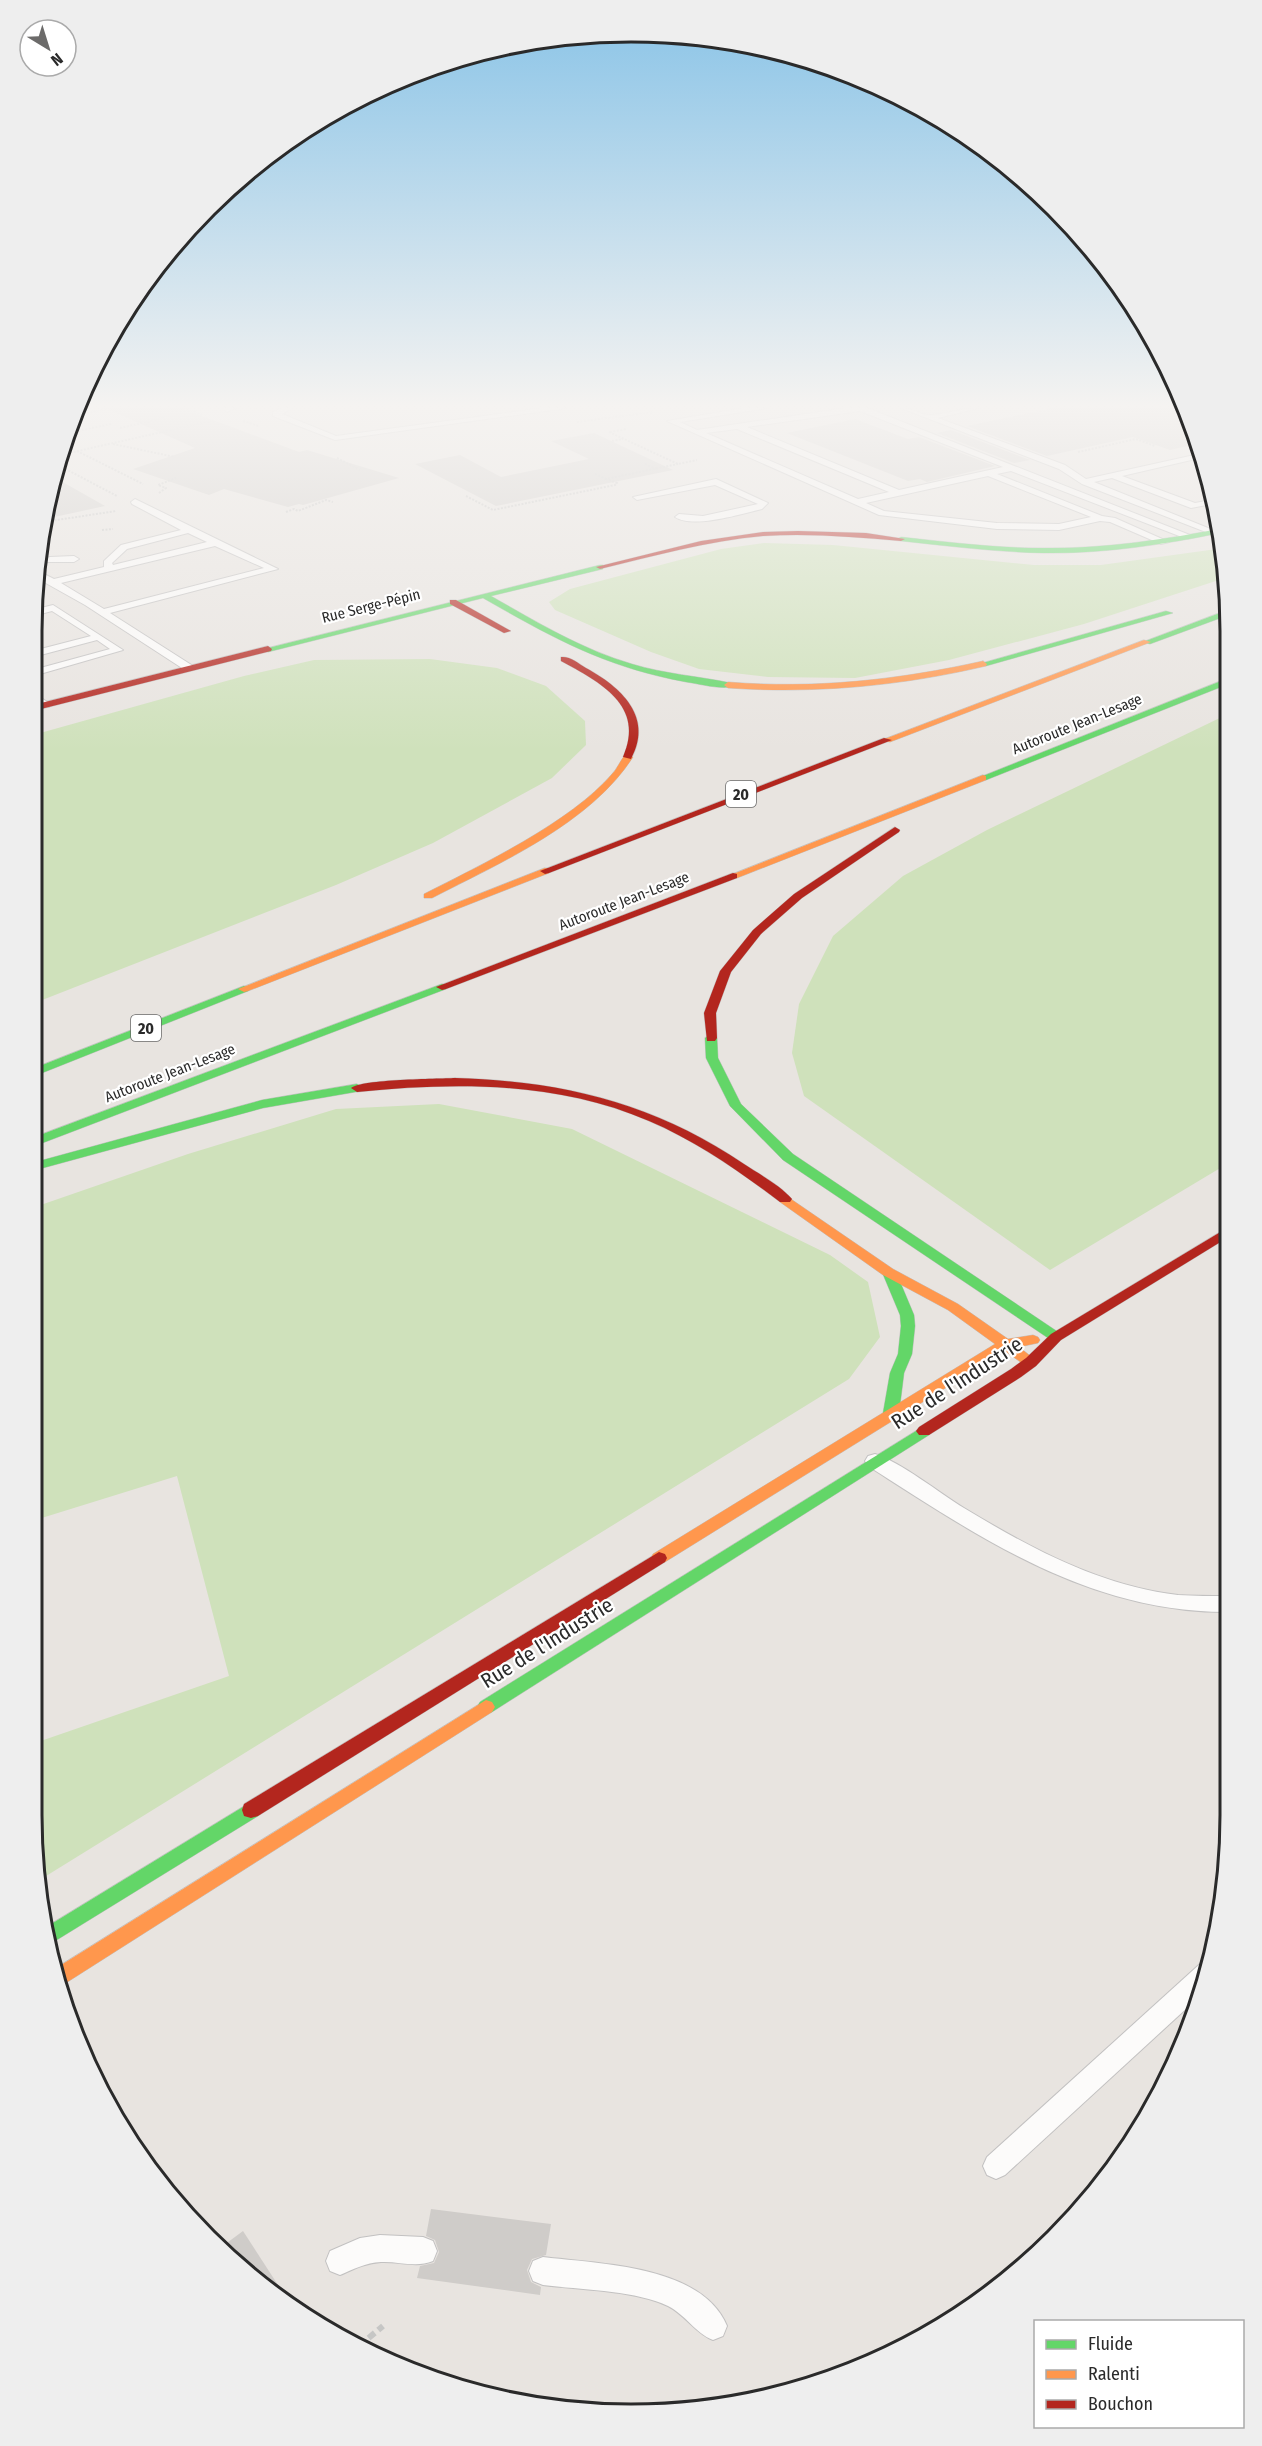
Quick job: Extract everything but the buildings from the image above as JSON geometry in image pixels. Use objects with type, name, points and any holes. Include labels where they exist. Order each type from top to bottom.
[{"type":"main road","name":"Rue Serge-Pépin","points":[[42,705],[686,545],[765,534],[843,534],[964,546],[1098,550],[1164,542],[1212,532]]},
{"type":"main road","points":[[485,596],[574,644],[622,664],[690,678],[766,687],[863,684],[950,671],[1023,654],[1185,608]]},
{"type":"main road","points":[[453,602],[520,637]]},
{"type":"main road","name":"20","points":[[42,1069],[730,798],[1220,614]]},
{"type":"main road","points":[[417,902],[499,858],[560,821],[603,788],[628,761],[635,734],[630,712],[622,700],[593,676],[549,651]]},
{"type":"main road","name":"Autoroute Jean-Lesage","points":[[42,1139],[649,909],[1220,684]]},
{"type":"main road","points":[[962,787],[827,874],[780,911],[753,937],[730,964],[715,993],[709,1023],[710,1053],[714,1068],[729,1097],[746,1119],[768,1141],[886,1224],[1056,1337]]},
{"type":"main road","points":[[259,982],[375,923]]},
{"type":"main road","points":[[42,1164],[224,1115],[334,1090],[423,1081],[520,1085],[597,1099],[673,1127],[739,1167],[889,1272],[940,1299],[1031,1362]]},
{"type":"main road","name":"Rue de l'Industrie","points":[[64,1973],[1031,1362],[1056,1337],[1220,1236]]},
{"type":"main road","points":[[889,1272],[907,1315],[908,1334],[905,1354],[897,1373],[891,1413]]},
{"type":"main road","name":"Rue de l'Industrie","points":[[54,1933],[1005,1344],[1056,1337]]},
{"type":"lane","points":[[102,612],[273,569],[175,522]]},
{"type":"lane","points":[[963,522],[997,526],[1059,527],[1081,522]]},
{"type":"lane","points":[[1117,522],[1164,542]]},
{"type":"lane","points":[[1152,522],[1190,537]]},
{"type":"lane","points":[[1192,522],[1211,529]]},
{"type":"lane","points":[[110,568],[107,563],[124,547],[190,530]]},
{"type":"lane","points":[[51,583],[219,542]]},
{"type":"lane","points":[[50,560],[74,559]]},
{"type":"lane","points":[[44,579],[102,612],[189,668]]},
{"type":"lane","points":[[42,671],[118,650],[53,608],[43,611]]},
{"type":"lane","points":[[42,652],[99,637]]},
{"type":"lane","points":[[875,1461],[1009,1545],[1070,1574],[1129,1594],[1198,1605],[1220,1604]]},
{"type":"lane","points":[[996,2166],[1195,1985]]},
{"type":"lane","points":[[340,2261],[364,2249],[388,2248],[423,2251]]},
{"type":"lane","points":[[543,2271],[643,2285],[668,2293],[685,2300],[713,2326]]},
{"type":"path","points":[[54,522],[58,524]]},
{"type":"path","points":[[365,2341],[383,2326]]},
{"type":"green space","points":[[764,543],[833,545],[1034,565],[1101,565],[1214,549],[1218,580],[1084,624],[949,660],[855,678],[768,677],[699,669],[651,652],[555,610],[549,602],[570,589],[721,549]]},
{"type":"green space","points":[[430,659],[497,668],[546,686],[585,721],[586,745],[552,778],[433,843],[336,885],[42,1000],[42,732],[244,676],[314,660]]},
{"type":"green space","points":[[1220,718],[1220,1168],[1050,1270],[804,1096],[792,1053],[799,1004],[833,936],[903,876],[987,830]]},
{"type":"green space","points":[[439,1104],[572,1129],[830,1255],[868,1282],[880,1337],[849,1379],[45,1876],[42,1815],[42,1741],[229,1676],[177,1476],[42,1518],[42,1205],[188,1154],[336,1109]]},
{"type":"traffic: fast","points":[[901,539],[1044,551],[1145,544],[1212,532]]},
{"type":"traffic: fast","points":[[268,649],[600,567]]},
{"type":"traffic: fast","points":[[485,596],[566,641],[610,660],[660,674],[728,685]]},
{"type":"traffic: fast","points":[[983,664],[1169,613]]},
{"type":"traffic: fast","points":[[1147,642],[1220,615]]},
{"type":"traffic: fast","points":[[983,778],[1220,684]]},
{"type":"traffic: fast","points":[[42,1139],[442,987]]},
{"type":"traffic: fast","points":[[42,1069],[244,989]]},
{"type":"traffic: fast","points":[[711,1038],[712,1058],[736,1106],[788,1157],[1056,1337]]},
{"type":"traffic: fast","points":[[42,1164],[262,1104],[357,1088]]},
{"type":"traffic: fast","points":[[889,1272],[907,1315],[908,1326],[905,1354],[897,1373],[891,1413]]},
{"type":"traffic: fast","points":[[486,1707],[924,1431]]},
{"type":"traffic: fast","points":[[54,1933],[251,1810]]},
{"type":"traffic: slow","points":[[887,740],[1147,642]]},
{"type":"traffic: slow","points":[[728,685],[792,688],[857,685],[921,677],[983,664]]},
{"type":"traffic: slow","points":[[428,896],[507,854],[569,816],[596,796],[616,776],[628,757]]},
{"type":"traffic: slow","points":[[733,876],[983,778]]},
{"type":"traffic: slow","points":[[244,989],[545,871]]},
{"type":"traffic: slow","points":[[785,1199],[888,1272],[953,1307],[1031,1362]]},
{"type":"traffic: slow","points":[[659,1558],[1005,1344],[1033,1340]]},
{"type":"traffic: slow","points":[[64,1974],[486,1707]]},
{"type":"traffic: jam","points":[[600,567],[701,543],[763,534],[832,534],[901,539]]},
{"type":"traffic: jam","points":[[453,602],[507,631]]},
{"type":"traffic: jam","points":[[42,706],[268,649]]},
{"type":"traffic: jam","points":[[564,659],[601,680],[623,700],[631,712],[635,725],[635,740],[628,757]]},
{"type":"traffic: jam","points":[[545,871],[887,740]]},
{"type":"traffic: jam","points":[[711,1038],[710,1013],[726,971],[757,932],[798,896],[895,830]]},
{"type":"traffic: jam","points":[[442,987],[733,876]]},
{"type":"traffic: jam","points":[[357,1088],[423,1083],[487,1083],[519,1085],[582,1096],[639,1113],[671,1126],[722,1155],[785,1199]]},
{"type":"traffic: jam","points":[[924,1431],[1016,1373],[1031,1362],[1056,1337],[1220,1236]]},
{"type":"traffic: jam","points":[[251,1810],[659,1558]]}]
